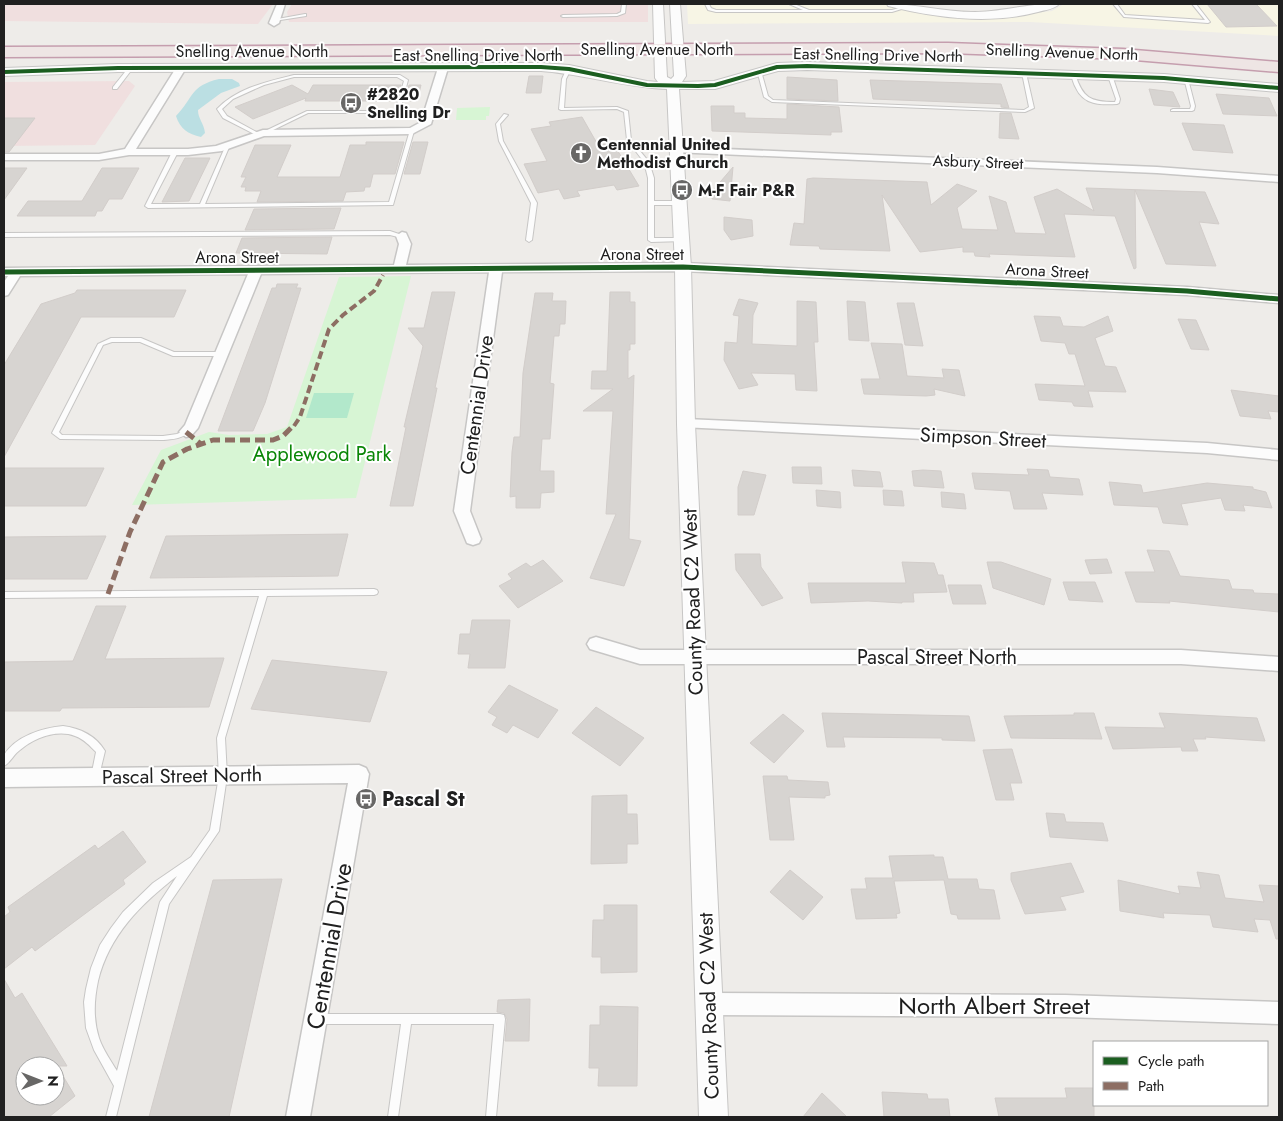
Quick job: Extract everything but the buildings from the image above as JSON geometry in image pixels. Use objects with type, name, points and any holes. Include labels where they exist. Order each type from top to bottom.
[{"type":"highway","name":"Snelling Avenue North","points":[[4,40],[677,42],[1019,37],[1129,42],[1279,53]]},
{"type":"highway","name":"Snelling Avenue North","points":[[4,52],[659,42]]},
{"type":"highway","name":"Snelling Avenue North","points":[[677,42],[1131,55],[1279,68]]},
{"type":"street","points":[[274,21],[281,4]]},
{"type":"street","points":[[658,4],[661,78],[673,86]]},
{"type":"street","name":"County Road C2 West","points":[[675,4],[680,76],[673,86],[682,240],[686,424],[714,1117]]},
{"type":"street","points":[[892,4],[950,14],[988,15],[1024,12],[1050,4]]},
{"type":"street","name":"East Snelling Drive North","points":[[5,74],[131,68],[569,69],[629,82],[673,86],[715,85],[777,67],[807,66],[1186,79],[1279,88]]},
{"type":"street","points":[[129,152],[180,68]]},
{"type":"street","points":[[4,157],[99,158],[129,152],[175,152],[218,149],[260,134],[412,131],[426,124],[442,68]]},
{"type":"street","name":"Asbury Street","points":[[677,150],[1157,170],[1279,178]]},
{"type":"street","points":[[400,269],[405,244],[402,236]]},
{"type":"street","name":"Arona Street","points":[[10,272],[683,267],[1187,291],[1279,299]]},
{"type":"street","name":"Centennial Drive","points":[[473,539],[462,511],[496,269]]},
{"type":"street","points":[[186,432],[191,428],[256,270]]},
{"type":"street","points":[[4,292],[10,272]]},
{"type":"street","name":"Simpson Street","points":[[686,424],[1207,448],[1279,455]]},
{"type":"street","name":"Pascal Street North","points":[[596,644],[640,657],[1181,657],[1279,664]]},
{"type":"street","name":"Centennial Drive","points":[[298,1117],[360,774]]},
{"type":"street","name":"Pascal Street North","points":[[4,778],[360,774]]},
{"type":"street","name":"North Albert Street","points":[[709,1004],[1014,1004],[1160,1007],[1279,1013]]},
{"type":"lane","points":[[563,16],[617,15],[623,13],[624,4]]},
{"type":"lane","points":[[707,4],[709,9],[716,11],[892,11],[906,7]]},
{"type":"lane","points":[[792,4],[811,11]]},
{"type":"lane","points":[[1115,4],[1124,16],[1208,22],[1194,4]]},
{"type":"lane","points":[[274,21],[305,15]]},
{"type":"lane","points":[[115,88],[131,68]]},
{"type":"lane","points":[[569,69],[564,80],[560,109],[617,108],[626,111],[629,140],[646,162],[651,178],[651,240],[682,240]]},
{"type":"lane","points":[[759,71],[766,97],[772,101],[1025,111],[1032,108],[1024,73]]},
{"type":"lane","points":[[1073,74],[1077,89],[1083,97],[1091,102],[1117,103],[1118,99],[1110,76]]},
{"type":"lane","points":[[397,112],[406,80],[398,76],[294,76],[262,84],[231,98],[219,108],[225,117],[260,134],[307,112],[397,112],[429,112]]},
{"type":"lane","points":[[1173,110],[1192,110],[1194,106],[1186,79]]},
{"type":"lane","points":[[506,115],[498,124],[501,141],[534,203],[529,240]]},
{"type":"lane","points":[[175,152],[148,206],[391,204],[412,131]]},
{"type":"lane","points":[[202,206],[228,145]]},
{"type":"lane","points":[[651,203],[680,203]]},
{"type":"lane","points":[[4,235],[390,233],[402,236]]},
{"type":"lane","points":[[186,432],[178,436],[163,438],[60,437],[55,433],[101,344],[111,340],[141,340],[173,354],[222,354]]},
{"type":"lane","points":[[4,595],[374,592]]},
{"type":"lane","points":[[111,1117],[165,902],[214,832],[223,776],[221,738],[264,593]]},
{"type":"lane","points":[[4,762],[7,755],[20,742],[45,733],[71,731],[89,738],[101,751],[95,777]]},
{"type":"lane","points":[[119,1084],[95,1040],[88,1007],[93,977],[104,947],[121,920],[146,894],[195,859]]},
{"type":"lane","points":[[316,1019],[500,1019],[491,1117]]},
{"type":"lane","points":[[393,1117],[407,1019]]},
{"type":"shaded area","points":[[4,4],[273,4],[258,24],[4,21]]},
{"type":"shaded area","points":[[292,4],[648,4],[648,22],[289,22],[287,12]]},
{"type":"shaded area","points":[[687,4],[884,4],[905,10],[981,19],[1052,11],[1064,4],[1279,4],[1279,36],[1030,22],[688,24]]},
{"type":"shaded area","points":[[129,81],[135,86],[95,145],[4,146],[4,82]]},
{"type":"green space","points":[[490,107],[489,116],[486,116],[486,120],[456,120],[457,108]]},
{"type":"green space","name":"Applewood Park","points":[[411,276],[356,498],[132,505],[161,450],[209,432],[229,435],[267,434],[287,427],[339,277]]},
{"type":"green space","points":[[314,393],[354,393],[347,418],[306,418]]},
{"type":"water","points":[[219,79],[232,79],[239,83],[240,86],[221,93],[198,110],[205,133],[201,137],[182,128],[176,116],[193,93],[203,85]]},
{"type":"marked path","points":[[108,594],[130,532],[163,462],[187,449],[208,441],[226,439],[273,440],[283,436],[292,429],[300,417],[329,329],[335,321],[367,298],[379,284],[383,275]]},
{"type":"marked path","points":[[186,432],[201,444]]},
{"type":"cycle path","points":[[4,72],[118,68],[541,67],[569,69],[647,85],[698,86],[715,85],[777,67],[807,66],[1164,78],[1279,88]]},
{"type":"cycle path","points":[[4,272],[683,267],[1187,291],[1279,299]]},
{"type":"place","name":"#2820 Snelling Dr","points":[[351,103]]},
{"type":"place","name":"Centennial United Methodist Church","points":[[581,153]]},
{"type":"place","name":"M-F Fair P&R","points":[[682,190]]},
{"type":"place","name":"Pascal St","points":[[366,799]]}]
